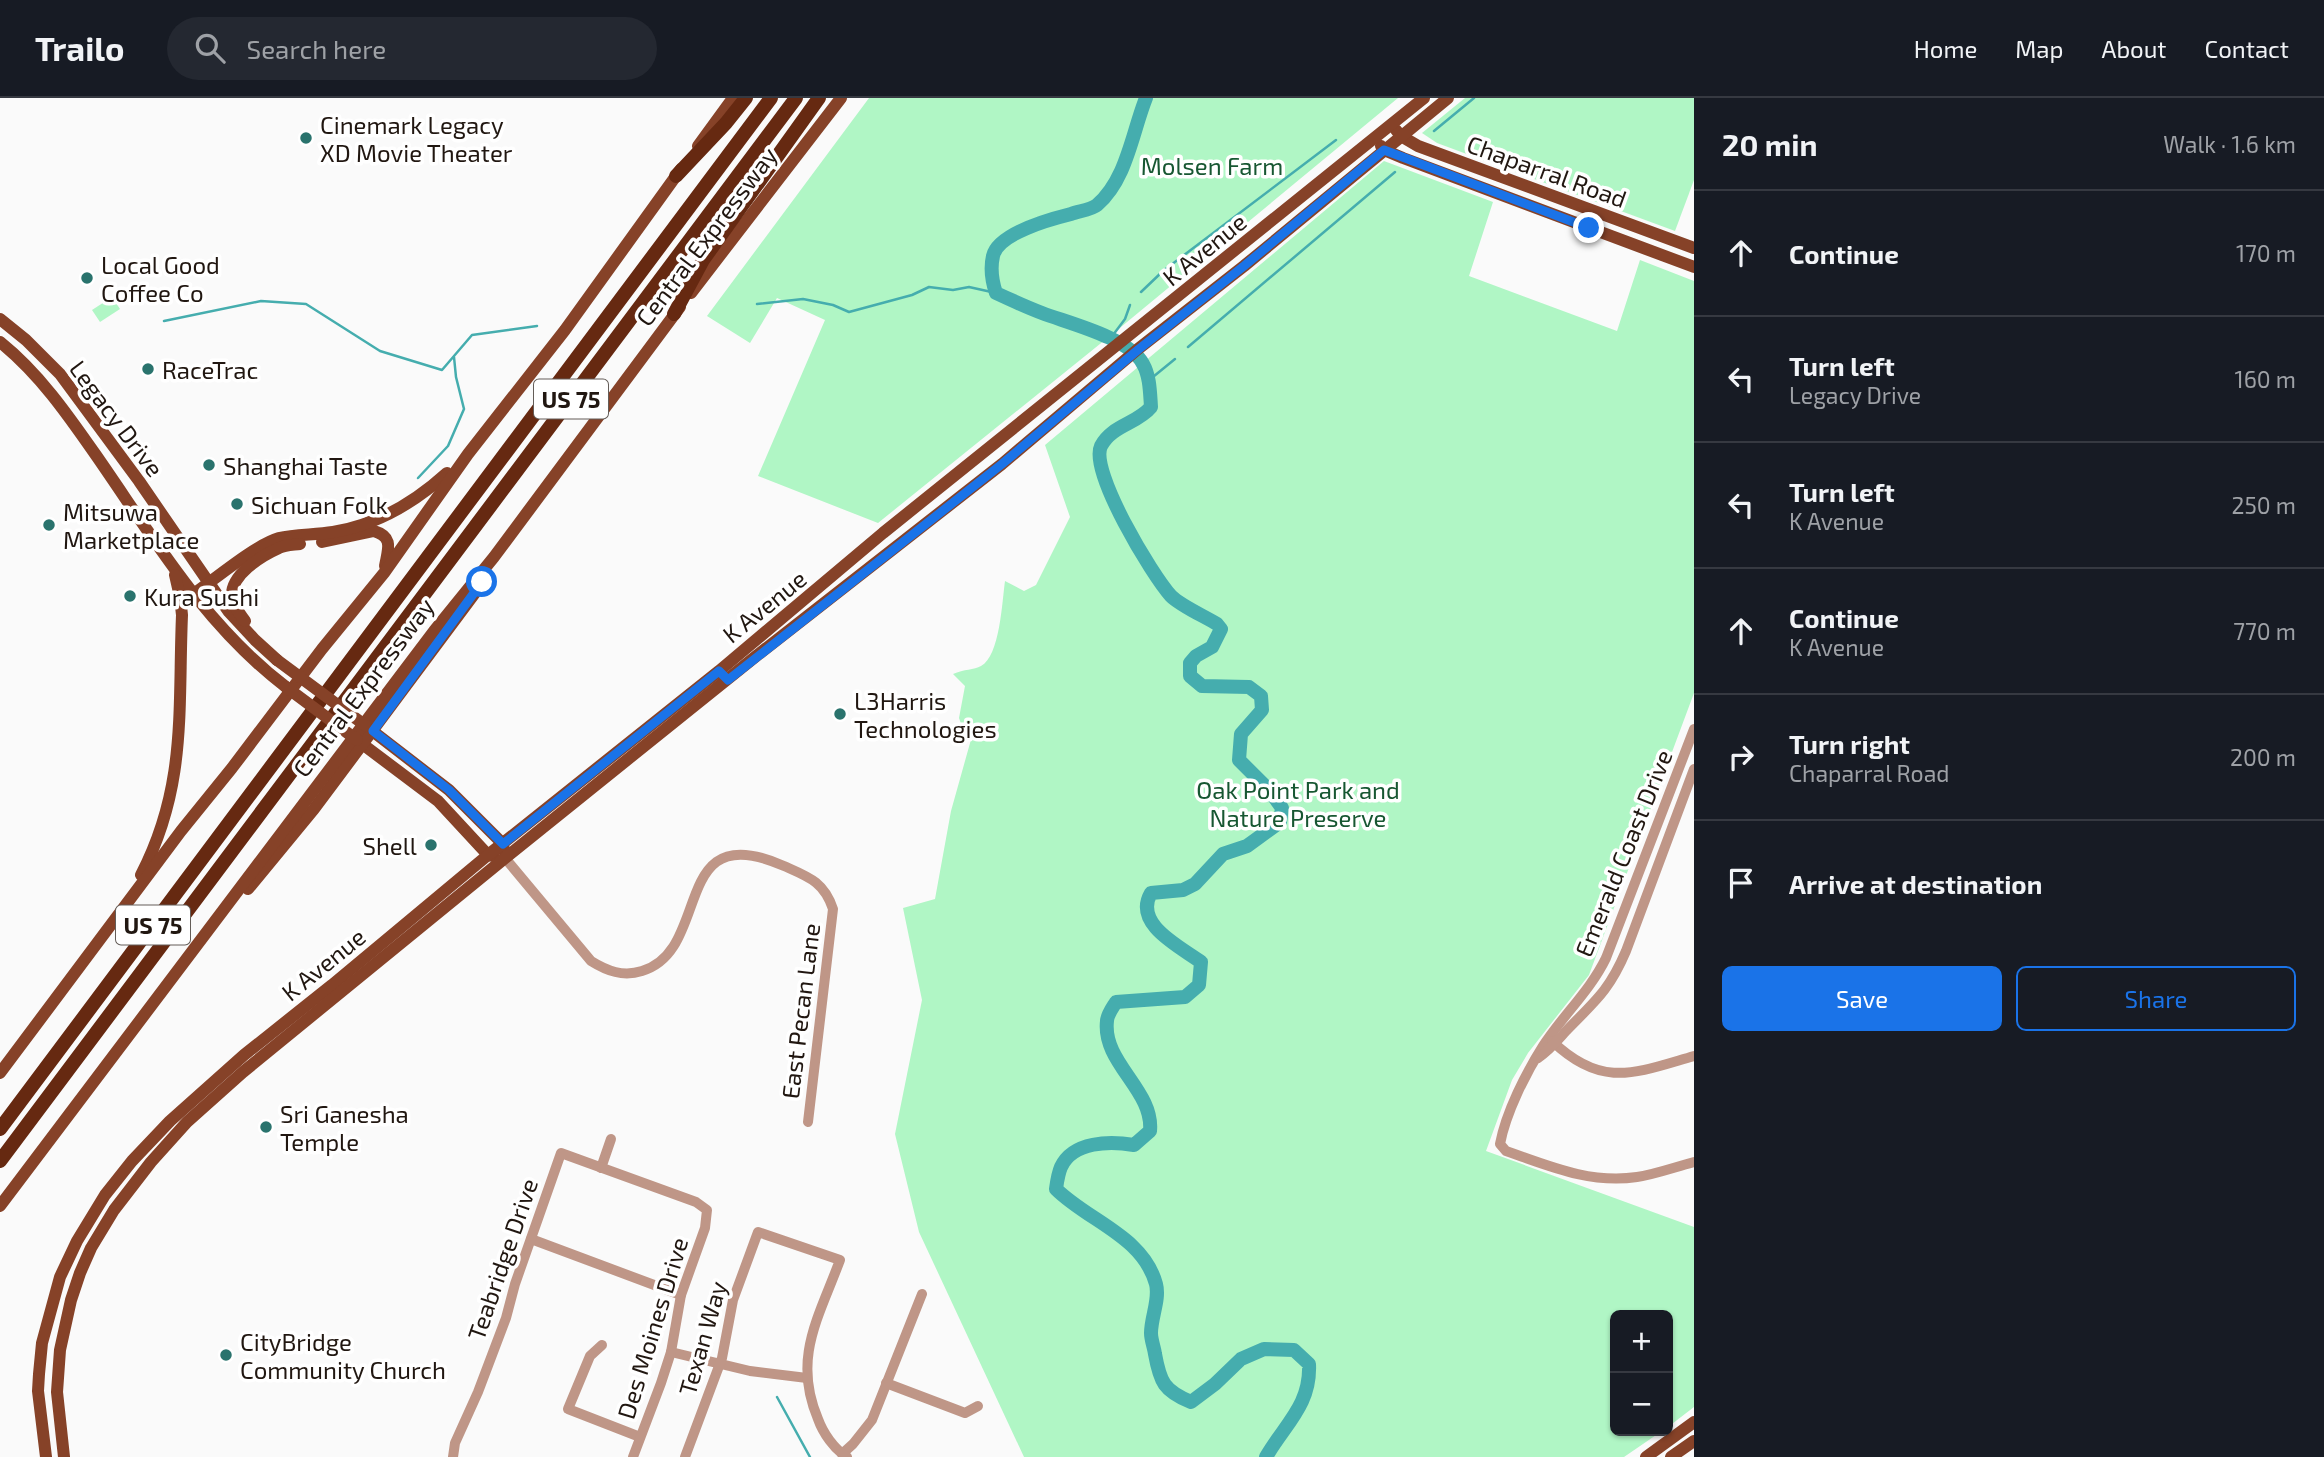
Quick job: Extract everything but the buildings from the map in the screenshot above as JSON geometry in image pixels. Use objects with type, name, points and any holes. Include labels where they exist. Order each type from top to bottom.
[{"type":"highway","points":[[676,176],[746,98]]},
{"type":"highway","name":"Central Expressway","points":[[0,1129],[771,98]]},
{"type":"highway","name":"Central Expressway","points":[[0,1161],[796,98]]},
{"type":"highway","points":[[674,314],[702,260],[819,98]]},
{"type":"main road","points":[[0,1073],[322,649],[384,573],[468,454],[565,330],[733,98]]},
{"type":"main road","name":"Central Expressway","points":[[0,1206],[425,641],[523,518],[674,314],[841,98]]},
{"type":"main road","name":"K Avenue","points":[[412,926],[505,858],[724,675],[754,640],[1424,98]]},
{"type":"main road","name":"K Avenue","points":[[64,1457],[57,1394],[60,1350],[71,1300],[91,1248],[126,1193],[187,1122],[412,926],[488,855],[724,675],[822,606],[935,517],[1448,98]]},
{"type":"main road","name":"Chaparral Road","points":[[1388,127],[1418,146],[1694,248]]},
{"type":"main road","name":"Chaparral Road","points":[[1374,138],[1384,150],[1694,267]]},
{"type":"main road","points":[[1589,228],[1595,212]]},
{"type":"main road","name":"Legacy Drive","points":[[0,319],[60,374],[140,482],[229,612],[255,640],[449,790],[503,844]]},
{"type":"main road","name":"Legacy Drive","points":[[0,342],[45,385],[63,408],[192,595],[237,645],[268,673],[438,802],[488,855]]},
{"type":"main road","points":[[45,385],[60,374]]},
{"type":"main road","points":[[192,595],[265,544],[280,538],[355,527],[401,508],[426,491],[468,454]]},
{"type":"main road","points":[[115,483],[131,488],[140,482]]},
{"type":"main road","points":[[922,502],[935,517]]},
{"type":"main road","points":[[190,954],[290,840],[369,729],[460,615],[523,518]]},
{"type":"main road","points":[[255,640],[232,601],[232,590],[241,574],[281,547],[379,532],[386,536],[390,547],[384,573]]},
{"type":"main road","points":[[122,910],[156,843],[175,776],[179,737],[182,615],[172,564]]},
{"type":"main road","points":[[812,594],[822,606]]},
{"type":"main road","points":[[438,802],[449,790]]},
{"type":"main road","points":[[488,855],[505,858],[503,844]]},
{"type":"main road","name":"K Avenue","points":[[46,1457],[38,1391],[42,1343],[60,1278],[77,1241],[120,1175],[170,1121],[235,1062],[332,993]]},
{"type":"main road","points":[[77,1241],[91,1248]]},
{"type":"main road","points":[[42,1343],[60,1350]]},
{"type":"main road","points":[[1646,1457],[1694,1422]]},
{"type":"main road","points":[[1671,1457],[1694,1441]]},
{"type":"street","name":"Emerald Coast Drive","points":[[1552,1041],[1606,958],[1694,729]]},
{"type":"street","name":"Emerald Coast Drive","points":[[1694,769],[1618,968],[1601,997],[1537,1058],[1519,1091],[1500,1142],[1506,1151],[1563,1171],[1599,1178],[1636,1177],[1694,1162]]},
{"type":"street","name":"East Pecan Lane","points":[[505,858],[591,961],[601,968],[621,974],[646,970],[665,958],[682,931],[698,887],[712,865],[728,856],[744,853],[755,855],[820,884],[829,895],[833,909],[808,1122]]},
{"type":"street","points":[[1552,1041],[1582,1065],[1610,1073],[1641,1071],[1694,1056]]},
{"type":"street","points":[[601,1168],[611,1139]]},
{"type":"street","name":"Teabridge Drive","points":[[453,1457],[455,1443],[506,1318],[515,1284],[561,1153],[601,1168]]},
{"type":"street","name":"Des Moines Drive","points":[[601,1168],[695,1202],[707,1210],[705,1228],[681,1295],[671,1352],[633,1457]]},
{"type":"street","name":"Texan Way","points":[[685,1457],[720,1364],[733,1300],[758,1232],[840,1260],[811,1337],[807,1378]]},
{"type":"street","points":[[531,1239],[681,1295]]},
{"type":"street","points":[[671,1352],[750,1371],[807,1378],[809,1399],[822,1430],[844,1455],[872,1419],[922,1294]]},
{"type":"street","points":[[602,1345],[590,1356],[568,1409],[640,1437]]},
{"type":"street","points":[[886,1383],[965,1413],[978,1406]]},
{"type":"green space","name":"Molsen Farm","points":[[869,98],[1398,98],[878,523],[758,476],[825,320],[777,298],[750,343],[707,316]]},
{"type":"green space","points":[[1465,98],[1694,98],[1694,180],[1675,231],[1437,143],[1422,133]]},
{"type":"green space","name":"Oak Point Park and Nature Preserve","points":[[1384,161],[1493,202],[1469,276],[1617,331],[1640,260],[1694,281],[1694,693],[1589,975],[1528,1053],[1512,1080],[1486,1151],[1694,1227],[1694,1407],[1673,1423],[1673,1310],[1610,1310],[1610,1436],[1655,1436],[1624,1457],[1024,1457],[919,1232],[895,1134],[922,1000],[903,908],[935,899],[951,811],[972,736],[964,732],[959,718],[965,686],[953,674],[981,666],[987,660],[999,628],[1005,581],[1024,591],[1036,585],[1070,517],[1045,445]]},
{"type":"green space","points":[[112,297],[120,309],[100,322],[92,310]]},
{"type":"waterway","points":[[1146,98],[1128,155],[1107,194],[1092,208],[1039,223],[1004,240],[993,256],[993,279],[996,293],[1112,339],[1125,346],[1143,364],[1148,379],[1151,407],[1111,433],[1101,446],[1100,459],[1104,477],[1124,522],[1162,585],[1175,600],[1221,629],[1212,647],[1196,656],[1190,663],[1190,676],[1202,686],[1249,687],[1261,696],[1262,710],[1241,734],[1239,760],[1270,791],[1282,808],[1280,822],[1247,846],[1223,854],[1195,884],[1183,890],[1151,893],[1147,904],[1148,915],[1161,933],[1201,962],[1199,985],[1185,997],[1116,1002],[1107,1019],[1108,1036],[1119,1063],[1144,1102],[1150,1131],[1134,1145],[1104,1143],[1074,1152],[1061,1167],[1056,1189],[1127,1241],[1149,1267],[1157,1290],[1151,1327],[1152,1341],[1161,1379],[1175,1394],[1191,1402],[1241,1359],[1264,1349],[1294,1350],[1309,1364],[1309,1378],[1301,1403],[1266,1457]]},
{"type":"waterway","points":[[1434,131],[1474,98]]},
{"type":"waterway","points":[[1141,292],[1163,271],[1336,140]]},
{"type":"waterway","points":[[1188,347],[1395,172]]},
{"type":"waterway","points":[[757,304],[803,299],[833,305],[849,312],[912,295],[929,287],[953,290],[969,287],[996,293]]},
{"type":"waterway","points":[[164,321],[261,301],[306,304],[380,351],[442,370],[472,335],[537,326]]},
{"type":"waterway","points":[[1110,339],[1125,319],[1130,305]]},
{"type":"waterway","points":[[418,478],[448,446],[464,409],[454,357]]},
{"type":"waterway","points":[[1148,381],[1175,359]]},
{"type":"waterway","points":[[777,1397],[810,1457]]},
{"type":"place","name":"Cinemark Legacy XD Movie Theater","points":[[306,138]]},
{"type":"place","name":"Local Good Coffee Co","points":[[87,278]]},
{"type":"place","name":"RaceTrac","points":[[148,369]]},
{"type":"place","name":"Shanghai Taste","points":[[209,465]]},
{"type":"place","name":"Sichuan Folk","points":[[237,504]]},
{"type":"place","name":"Mitsuwa Marketplace","points":[[49,525]]},
{"type":"place","name":"Kura Sushi","points":[[130,596]]},
{"type":"place","name":"L3Harris Technologies","points":[[840,714]]},
{"type":"place","name":"Shell","points":[[431,845]]},
{"type":"place","name":"Sri Ganesha Temple","points":[[266,1127]]},
{"type":"place","name":"CityBridge Community Church","points":[[226,1355]]},
{"type":"route","points":[[482,582],[373,731],[449,790],[503,844],[719,671],[728,680],[810,616],[1002,464],[1087,391],[1384,150],[1589,228]]}]
